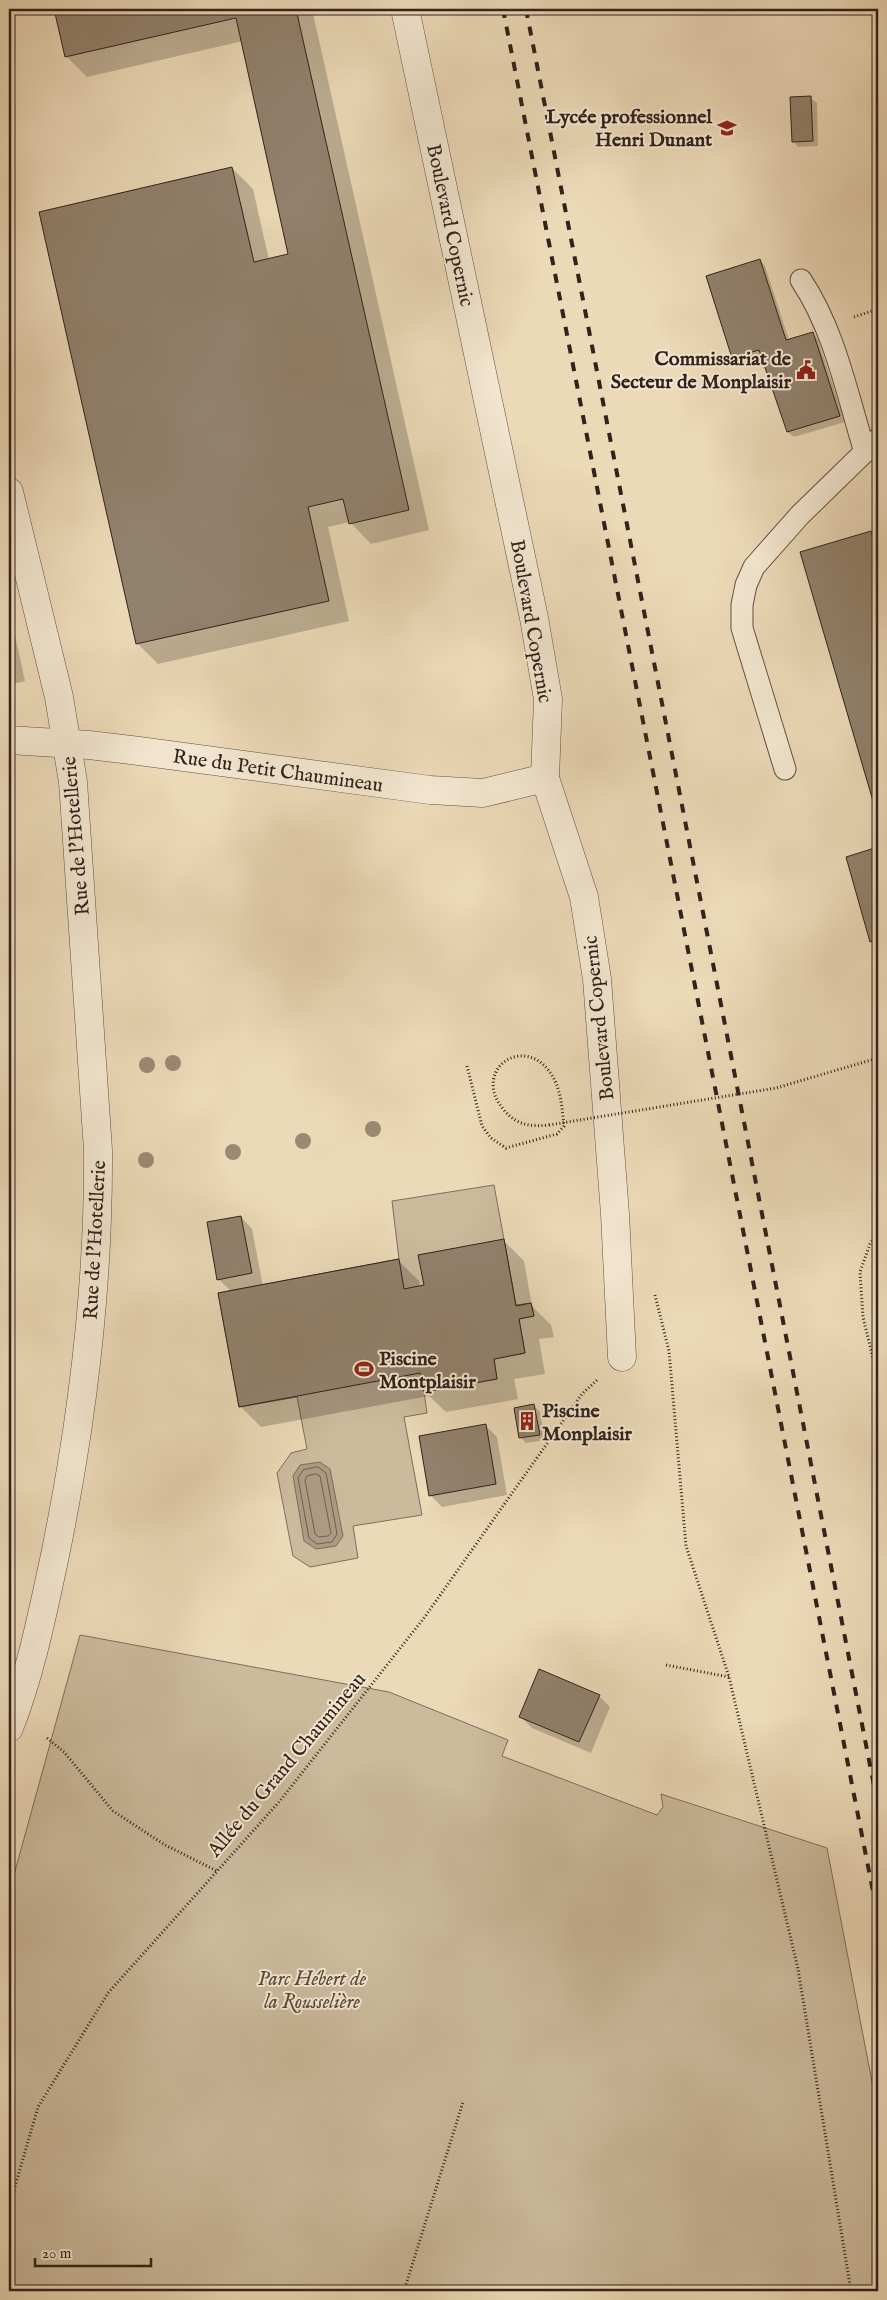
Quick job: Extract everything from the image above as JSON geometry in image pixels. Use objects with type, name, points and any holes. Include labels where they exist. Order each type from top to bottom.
[{"type":"street","name":"Boulevard Copernic","points":[[405,9],[534,618],[548,699],[545,778],[584,897],[596,979],[615,1214],[622,1357]]},
{"type":"street","name":"Rue de l'Hotellerie","points":[[9,492],[59,697],[73,782],[98,1150],[97,1254],[85,1376],[63,1517],[42,1614],[9,1728]]},
{"type":"street","name":"Rue du Petit Chaumineau","points":[[9,740],[139,750],[468,794],[483,793],[545,778]]},
{"type":"lane","points":[[784,769],[742,628],[742,605],[746,585],[754,567],[800,515],[872,446],[826,326],[816,303],[801,280]]},
{"type":"path","points":[[467,1066],[482,1126],[491,1138],[506,1148],[557,1134],[564,1126],[560,1096],[549,1071],[530,1057],[518,1055],[509,1058],[495,1072],[492,1082],[493,1094],[507,1115],[520,1123],[534,1126],[776,1088],[878,1058]]},
{"type":"path","points":[[878,1232],[870,1244],[860,1272],[863,1317],[878,1379]]},
{"type":"path","points":[[653,1285],[669,1351],[686,1546],[729,1677],[798,1968],[851,2291]]},
{"type":"path","name":"Allée du Grand Chaumineau","points":[[9,2207],[38,2107],[108,1993],[279,1802],[424,1618],[582,1394],[622,1357]]},
{"type":"path","points":[[666,1666],[729,1677]]},
{"type":"path","points":[[47,1738],[64,1752],[113,1811],[165,1845],[217,1871]]},
{"type":"path","points":[[404,2291],[463,2102]]},
{"type":"green space","name":"Piscine Montplaisir","points":[[494,1185],[516,1305],[531,1303],[534,1316],[519,1319],[525,1353],[494,1359],[497,1379],[424,1392],[427,1413],[404,1417],[422,1515],[353,1526],[358,1558],[310,1567],[293,1556],[277,1473],[291,1453],[307,1449],[297,1397],[239,1407],[218,1293],[399,1259],[392,1201]]},
{"type":"green space","name":"Parc Hébert de la Rousselière","points":[[80,1635],[389,1692],[508,1740],[502,1756],[657,1815],[663,1807],[661,1794],[827,1848],[878,2113],[878,2291],[9,2291],[9,1893]]},
{"type":"water","points":[[320,1462],[330,1469],[343,1536],[336,1546],[316,1549],[304,1541],[293,1476],[300,1465]]},
{"type":"building","points":[[54,9],[296,9],[409,510],[349,524],[343,499],[308,507],[329,601],[136,644],[39,212],[232,167],[254,262],[288,254],[236,18],[65,57]]},
{"type":"building","points":[[811,96],[813,141],[792,142],[790,97]]},
{"type":"building","points":[[760,259],[786,340],[813,332],[840,416],[787,432],[759,350],[732,358],[706,276]]},
{"type":"building","points":[[871,531],[878,557],[878,818],[800,552]]},
{"type":"building","points":[[878,847],[878,939],[870,942],[846,857]]},
{"type":"building","points":[[241,1216],[252,1273],[217,1280],[207,1222]]},
{"type":"building","points":[[504,1239],[516,1306],[531,1303],[534,1316],[519,1319],[525,1353],[494,1359],[497,1379],[424,1392],[420,1373],[239,1407],[218,1293],[399,1259],[404,1289],[424,1285],[418,1255]]},
{"type":"building","name":"Piscine Monplaisir","points":[[534,1404],[540,1435],[519,1438],[514,1408]]},
{"type":"building","points":[[486,1424],[496,1484],[429,1496],[419,1436]]},
{"type":"building","points":[[539,1669],[600,1695],[579,1742],[519,1717]]},
{"type":"railway","points":[[503,9],[878,1917]]},
{"type":"railway","points":[[526,9],[878,1806]]},
{"type":"place","name":"Lycée professionnel Henri Dunant","points":[[727,128]]},
{"type":"place","name":"Commissariat de Secteur de Monplaisir","points":[[806,370]]},
{"type":"place","name":"Piscine Montplaisir","points":[[364,1369]]},
{"type":"place","name":"Piscine Monplaisir","points":[[527,1421]]}]
